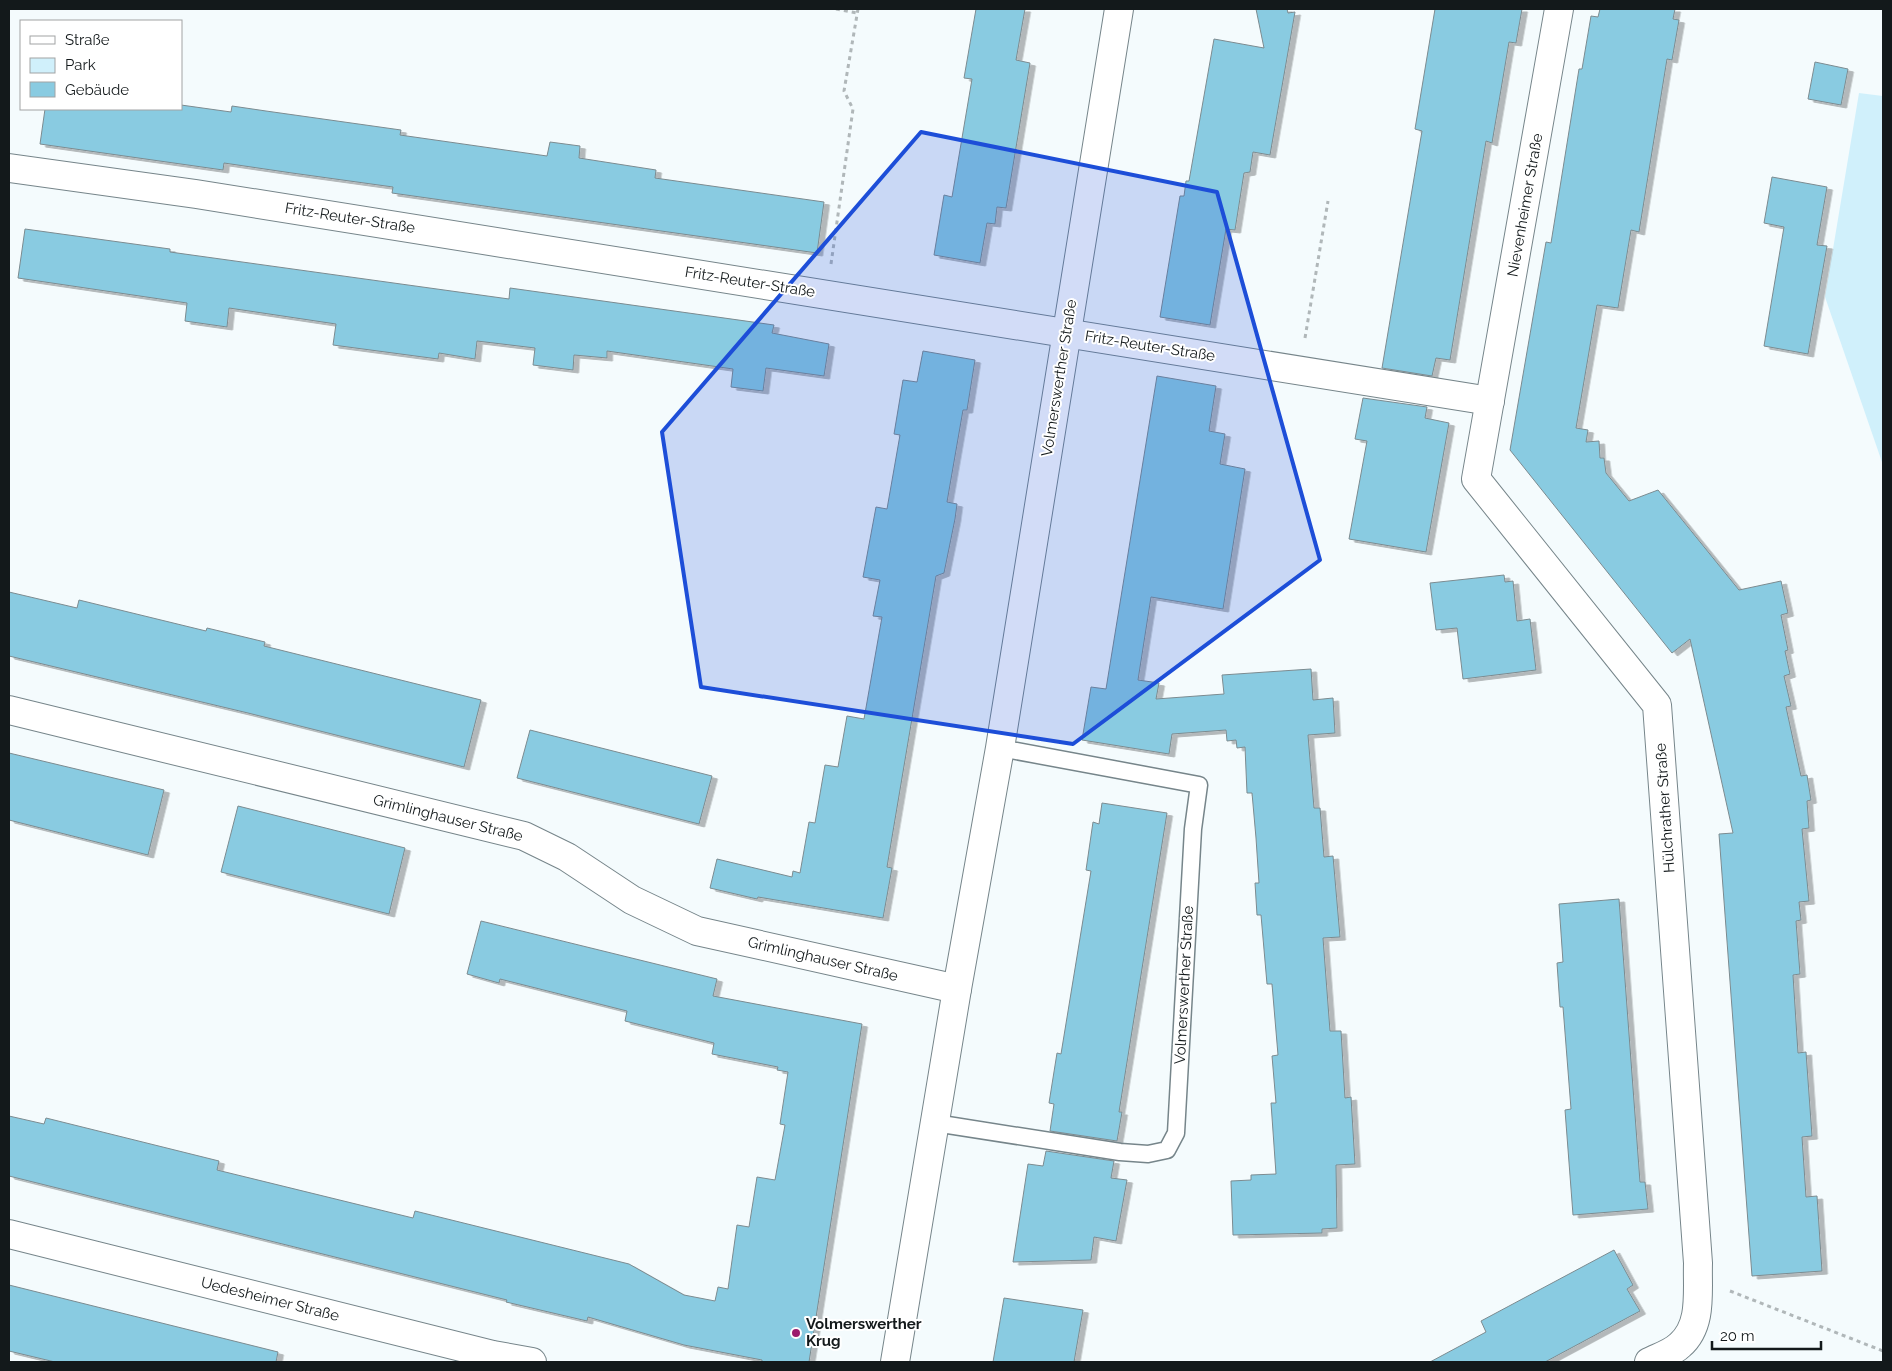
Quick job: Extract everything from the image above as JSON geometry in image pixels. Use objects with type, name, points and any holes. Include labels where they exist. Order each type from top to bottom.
[{"type":"street","name":"Volmerswerther Straße","points":[[895,1362],[957,989],[1000,748],[1119,9]]},
{"type":"street","name":"Nievenheimer Straße","points":[[1490,401],[1559,9]]},
{"type":"street","name":"Fritz-Reuter-Straße","points":[[9,168],[206,196],[1490,401]]},
{"type":"street","name":"Hülchrather Straße","points":[[1490,401],[1476,479],[1657,705],[1698,1278]]},
{"type":"street","name":"Grimlinghauser Straße","points":[[9,710],[524,836],[567,857],[632,900],[697,931],[957,989]]},
{"type":"street","name":"Uedesheimer Straße","points":[[9,1234],[493,1355],[532,1362]]},
{"type":"street","points":[[1649,1362],[1680,1346],[1690,1332],[1697,1314],[1698,1278]]},
{"type":"lane","name":"Volmerswerther Straße","points":[[935,1123],[1120,1152],[1148,1154],[1167,1150],[1176,1132],[1193,829],[1199,785],[1098,768],[1000,748]]},
{"type":"path","points":[[827,294],[853,109],[844,92],[857,11],[836,9]]},
{"type":"path","points":[[1299,370],[1328,201]]},
{"type":"path","points":[[1698,1278],[1883,1352]]},
{"type":"highlighted area","points":[[921,132],[1217,192],[1320,560],[1073,744],[701,687],[662,432]]},
{"type":"green space","points":[[1859,93],[1883,96],[1883,465],[1825,297]]},
{"type":"building","points":[[976,9],[1025,9],[1016,60],[1030,63],[1006,208],[997,207],[995,224],[987,223],[980,263],[934,255],[944,195],[952,197],[972,79],[964,78]]},
{"type":"building","points":[[1256,9],[1287,9],[1288,13],[1295,12],[1270,155],[1253,152],[1250,172],[1244,173],[1235,230],[1226,229],[1210,325],[1160,317],[1180,196],[1184,196],[1186,181],[1189,181],[1214,39],[1264,48]]},
{"type":"building","points":[[1435,9],[1522,9],[1516,43],[1509,42],[1492,143],[1486,141],[1450,360],[1436,358],[1432,376],[1382,368],[1422,131],[1415,129]]},
{"type":"building","points":[[1600,9],[1675,9],[1673,19],[1679,20],[1672,60],[1667,59],[1639,232],[1631,230],[1618,308],[1597,305],[1576,428],[1588,430],[1586,442],[1599,441],[1600,458],[1604,458],[1606,473],[1629,501],[1658,490],[1739,590],[1781,581],[1788,613],[1781,615],[1788,650],[1785,651],[1790,674],[1784,676],[1791,706],[1786,707],[1801,776],[1807,775],[1811,800],[1807,801],[1809,828],[1802,829],[1809,901],[1799,902],[1801,920],[1796,921],[1800,974],[1793,975],[1798,1053],[1806,1052],[1812,1136],[1802,1137],[1806,1197],[1817,1196],[1822,1271],[1752,1276],[1719,834],[1733,833],[1690,639],[1672,653],[1510,450],[1546,242],[1551,243],[1579,69],[1582,69],[1591,16],[1598,17]]},
{"type":"building","points":[[1815,62],[1848,69],[1841,105],[1808,99]]},
{"type":"building","points":[[182,105],[231,112],[232,106],[401,130],[400,135],[547,156],[550,142],[580,146],[579,158],[656,170],[655,178],[824,202],[817,253],[392,193],[393,187],[224,163],[223,170],[40,144],[45,110],[182,110]]},
{"type":"building","points":[[1772,177],[1827,187],[1817,245],[1827,246],[1808,354],[1764,346],[1784,227],[1764,223]]},
{"type":"building","points":[[25,229],[170,249],[170,252],[509,299],[510,288],[774,325],[772,333],[829,344],[824,376],[766,368],[763,391],[731,387],[733,369],[607,351],[607,358],[574,355],[573,370],[533,365],[535,348],[477,341],[475,359],[439,353],[438,359],[333,345],[336,324],[229,308],[227,327],[185,321],[187,303],[18,278]]},
{"type":"building","points":[[923,351],[975,360],[967,410],[963,410],[947,502],[957,504],[955,519],[944,573],[936,576],[887,867],[892,868],[883,918],[758,897],[757,899],[710,888],[717,859],[792,877],[793,871],[800,873],[809,822],[815,823],[825,765],[838,767],[847,716],[864,719],[882,617],[873,616],[880,580],[863,577],[876,507],[887,509],[900,435],[894,434],[903,380],[917,382]]},
{"type":"building","points":[[1157,376],[1216,386],[1209,431],[1225,434],[1220,464],[1245,469],[1223,609],[1151,597],[1138,680],[1159,683],[1156,699],[1224,694],[1222,675],[1311,669],[1313,700],[1333,698],[1335,733],[1308,735],[1314,808],[1320,808],[1324,857],[1333,856],[1340,937],[1323,938],[1330,1031],[1341,1031],[1345,1098],[1351,1097],[1355,1164],[1336,1165],[1337,1228],[1322,1229],[1322,1233],[1233,1235],[1231,1181],[1251,1180],[1251,1175],[1276,1174],[1271,1103],[1276,1103],[1272,1056],[1278,1055],[1272,984],[1267,984],[1261,915],[1257,915],[1255,883],[1259,883],[1256,838],[1252,793],[1247,793],[1245,747],[1237,748],[1236,740],[1227,741],[1226,730],[1172,734],[1169,754],[1082,740],[1091,687],[1106,689]]},
{"type":"building","points":[[1363,398],[1427,407],[1425,418],[1449,423],[1426,552],[1349,539],[1367,441],[1355,439]]},
{"type":"building","points":[[1504,575],[1505,582],[1513,581],[1517,621],[1530,619],[1536,670],[1463,679],[1457,628],[1436,630],[1430,583]]},
{"type":"building","points":[[9,592],[77,608],[79,600],[206,631],[207,628],[265,642],[264,646],[481,700],[464,767],[9,656]]},
{"type":"building","points":[[530,730],[712,776],[699,824],[517,778]]},
{"type":"building","points":[[9,753],[164,790],[148,855],[9,820]]},
{"type":"building","points":[[1102,803],[1167,813],[1119,1112],[1122,1112],[1117,1141],[1050,1131],[1054,1104],[1049,1103],[1057,1053],[1061,1054],[1091,871],[1086,870],[1093,822],[1099,824]]},
{"type":"building","points":[[238,806],[405,848],[389,914],[221,872]]},
{"type":"building","points":[[1619,899],[1640,1182],[1645,1182],[1648,1209],[1573,1215],[1565,1110],[1571,1109],[1563,1007],[1560,1007],[1557,963],[1563,962],[1559,904]]},
{"type":"building","points":[[481,921],[717,979],[713,996],[862,1024],[809,1362],[762,1362],[762,1360],[684,1345],[588,1317],[587,1321],[506,1302],[507,1300],[9,1176],[9,1116],[44,1124],[46,1118],[219,1161],[217,1170],[413,1218],[415,1211],[629,1264],[684,1295],[715,1301],[718,1287],[728,1289],[737,1225],[749,1227],[757,1177],[775,1180],[785,1125],[780,1124],[788,1072],[777,1070],[778,1067],[712,1054],[714,1043],[625,1021],[627,1011],[500,979],[499,983],[467,974]]},
{"type":"building","points":[[1046,1151],[1114,1161],[1111,1178],[1127,1180],[1116,1241],[1094,1237],[1091,1260],[1013,1262],[1028,1164],[1043,1166]]},
{"type":"building","points":[[1614,1250],[1633,1285],[1627,1289],[1640,1311],[1545,1362],[1430,1362],[1486,1332],[1481,1321]]},
{"type":"building","points":[[9,1285],[278,1352],[276,1362],[55,1362],[9,1351]]},
{"type":"building","points":[[1004,1298],[1083,1310],[1074,1362],[993,1362]]},
{"type":"place","name":"Volmerswerther Krug","points":[[796,1333]]}]
